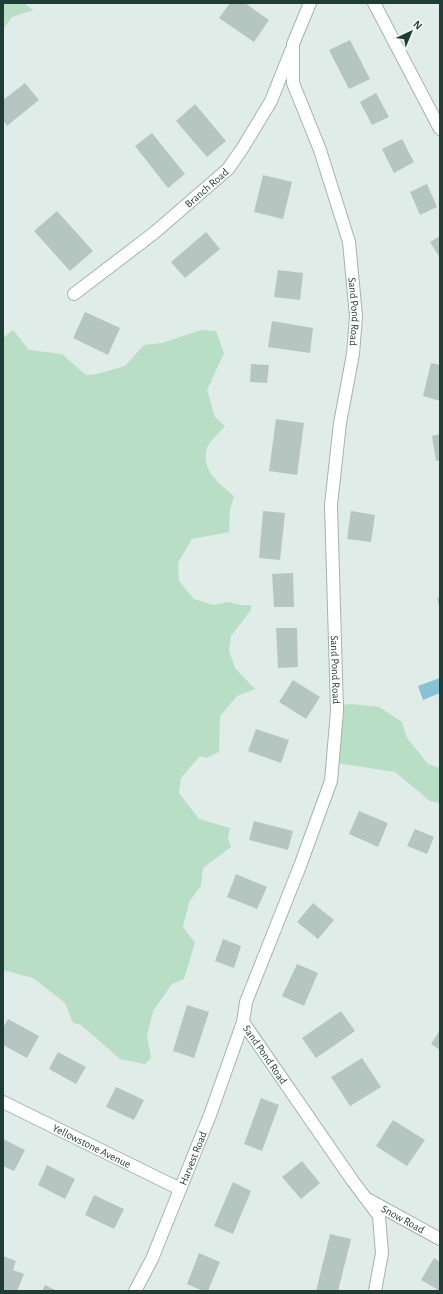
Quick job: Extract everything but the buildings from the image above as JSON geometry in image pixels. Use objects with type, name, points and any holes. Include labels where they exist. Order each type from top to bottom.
[{"type":"street","name":"Sand Pond Road","points":[[310,3],[294,44],[293,83],[320,150],[349,242],[356,316],[353,354],[340,422],[331,505],[337,711],[331,781],[300,866],[246,1002],[243,1022],[379,1216],[382,1253],[374,1291]]},
{"type":"street","points":[[374,3],[440,130]]},
{"type":"street","name":"Branch Road","points":[[74,294],[154,233],[228,169],[242,150],[271,101],[294,44]]},
{"type":"street","name":"Harvest Road","points":[[135,1291],[152,1259],[210,1115],[243,1022]]},
{"type":"street","name":"Yellowstone Avenue","points":[[3,1102],[180,1189]]},
{"type":"street","name":"Snow Road","points":[[366,1199],[440,1239]]},
{"type":"green space","points":[[3,3],[24,3],[33,10],[12,17],[3,29]]},
{"type":"green space","points":[[13,330],[29,350],[62,354],[86,375],[97,374],[125,366],[144,345],[162,343],[201,330],[216,331],[224,353],[207,390],[215,417],[225,426],[208,446],[206,463],[217,481],[234,496],[230,509],[229,532],[192,539],[178,563],[179,581],[194,599],[213,605],[229,602],[241,605],[251,605],[251,610],[231,636],[229,651],[235,668],[255,689],[237,696],[220,716],[219,752],[206,758],[200,756],[181,778],[179,793],[199,819],[230,828],[228,838],[231,847],[203,868],[201,886],[189,902],[183,927],[195,943],[184,979],[172,984],[153,1011],[147,1036],[151,1058],[145,1064],[120,1059],[81,1025],[73,1023],[65,1003],[33,978],[3,970],[3,338]]},
{"type":"green space","points":[[351,704],[379,707],[402,722],[407,738],[428,764],[440,768],[440,803],[430,801],[395,772],[337,763],[340,705]]},
{"type":"water","points":[[440,678],[440,693],[423,700],[418,686]]}]
